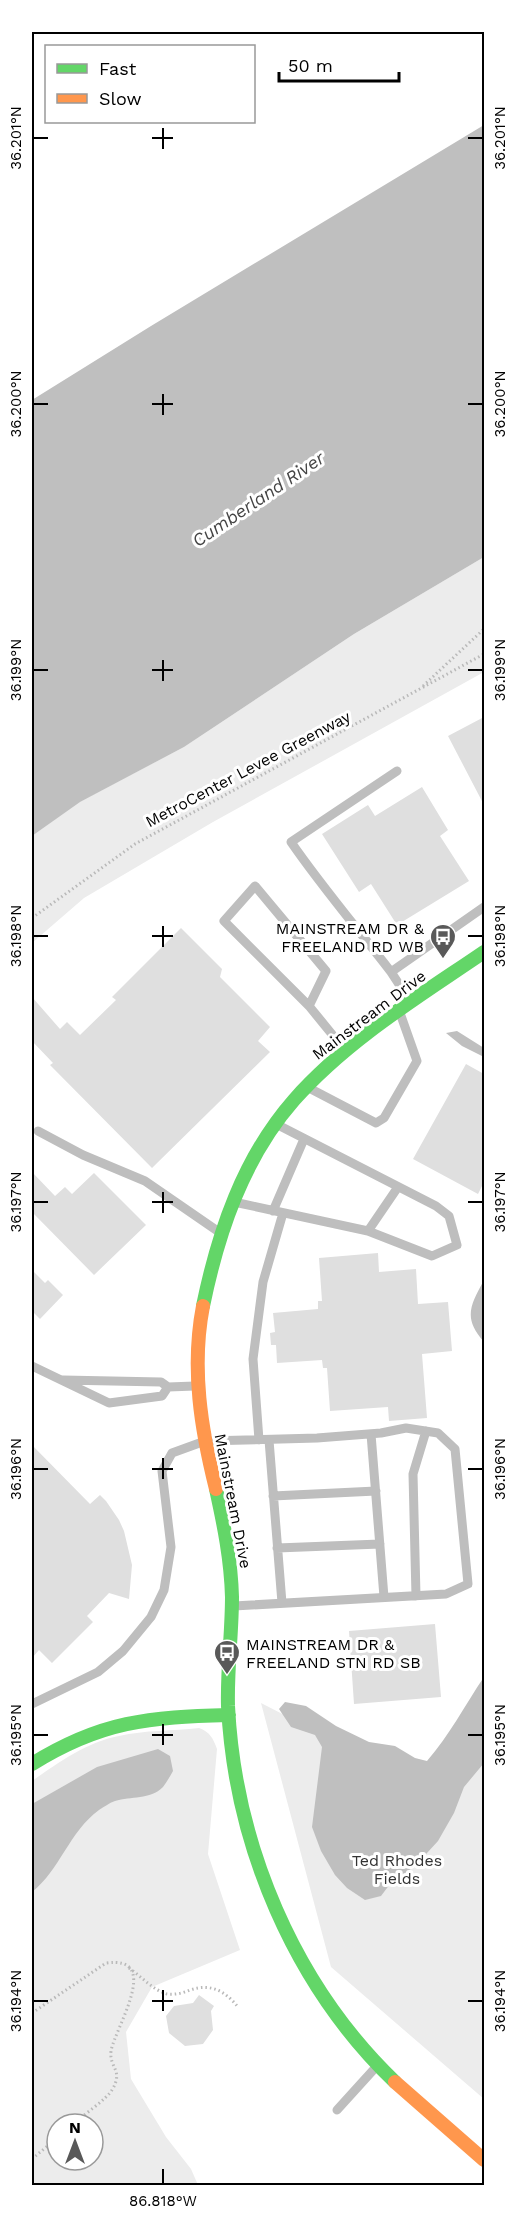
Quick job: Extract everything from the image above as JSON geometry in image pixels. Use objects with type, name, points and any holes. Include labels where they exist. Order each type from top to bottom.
[{"type":"street","name":"Mainstream Drive","points":[[484,952],[345,1051],[307,1086],[276,1124],[257,1153],[233,1202],[214,1256],[200,1329],[199,1386],[205,1441],[228,1547],[232,1578],[229,1715],[237,1782],[247,1826],[266,1883],[284,1923],[337,2013],[378,2065],[484,2160]]},
{"type":"street","points":[[32,1764],[67,1744],[114,1725],[173,1716],[229,1715]]},
{"type":"lane","points":[[396,771],[291,842],[312,873],[391,972],[411,1002]]},
{"type":"lane","points":[[309,1006],[326,971],[255,886],[224,921],[309,1006],[345,1051]]},
{"type":"lane","points":[[391,972],[484,907]]},
{"type":"lane","points":[[307,1086],[376,1124],[384,1118],[417,1061],[400,1011]]},
{"type":"lane","points":[[233,1202],[368,1231],[432,1256],[457,1245],[449,1216],[436,1206],[276,1124]]},
{"type":"lane","points":[[38,1131],[83,1155],[145,1181],[221,1234]]},
{"type":"lane","points":[[282,1603],[273,1496],[253,1359],[263,1282],[278,1212],[304,1139]]},
{"type":"lane","points":[[368,1231],[398,1187]]},
{"type":"lane","points":[[32,1366],[109,1403],[162,1396],[168,1387]]},
{"type":"lane","points":[[63,1380],[160,1382],[168,1387],[199,1386]]},
{"type":"lane","points":[[32,1704],[98,1672],[123,1651],[151,1617],[164,1590],[171,1547],[162,1472],[172,1453],[205,1441],[371,1434],[406,1428],[438,1433],[455,1449],[468,1584],[446,1594],[231,1606]]},
{"type":"lane","points":[[416,1596],[413,1474],[426,1431]]},
{"type":"lane","points":[[371,1434],[384,1597]]},
{"type":"lane","points":[[273,1496],[376,1491]]},
{"type":"lane","points":[[277,1548],[380,1544]]},
{"type":"lane","points":[[337,2110],[378,2065]]},
{"type":"path","points":[[420,689],[484,629]]},
{"type":"path","name":"MetroCenter Levee Greenway","points":[[32,918],[135,844],[484,654]]},
{"type":"path","points":[[32,2013],[106,1964],[116,1962],[147,1980],[152,1987],[169,1994],[207,1987],[220,1990],[238,2007]]},
{"type":"path","points":[[88,2112],[110,2094],[116,2081],[117,2072],[111,2054],[114,2039],[134,1991],[135,1978],[128,1967]]},
{"type":"path","points":[[32,2159],[45,2148]]},
{"type":"green space","points":[[484,557],[484,672],[213,822],[84,898],[32,943],[32,836],[79,802],[184,747],[354,634]]},
{"type":"green space","name":"Ted Rhodes Fields","points":[[484,1698],[484,2099],[331,1967],[261,1703],[421,1785]]},
{"type":"green space","points":[[199,1728],[206,1731],[217,1749],[208,1854],[240,1950],[152,1987],[126,2032],[131,2079],[166,2137],[191,2169],[198,2185],[32,2186],[32,1781],[73,1754],[96,1743],[139,1733]]},
{"type":"water","name":"Cumberland River","points":[[484,125],[484,557],[354,634],[184,747],[80,802],[32,836],[32,400]]},
{"type":"water","points":[[457,1031],[484,1048],[484,1057],[462,1046],[446,1033]]},
{"type":"water","points":[[484,1280],[484,1342],[473,1326],[471,1312],[475,1297]]},
{"type":"water","points":[[484,1677],[484,1763],[464,1787],[454,1813],[438,1841],[416,1865],[390,1884],[381,1896],[365,1900],[347,1888],[335,1875],[321,1851],[312,1827],[322,1747],[315,1735],[291,1727],[279,1709],[285,1702],[306,1706],[336,1726],[369,1742],[395,1746],[415,1758],[427,1761],[450,1731]]},
{"type":"water","points":[[158,1749],[170,1756],[173,1771],[163,1787],[146,1796],[115,1801],[99,1810],[80,1829],[50,1873],[32,1892],[32,1804],[97,1767]]},
{"type":"building","points":[[484,717],[484,805],[448,736]]},
{"type":"building","points":[[422,787],[448,830],[440,836],[469,881],[397,925],[371,884],[359,892],[322,834],[368,805],[375,816]]},
{"type":"building","points":[[181,928],[222,969],[220,977],[270,1027],[258,1041],[270,1052],[152,1168],[50,1065],[53,1063],[32,1041],[32,997],[60,1029],[67,1022],[80,1035],[116,1000],[112,997]]},
{"type":"building","points":[[466,1064],[484,1074],[484,1182],[478,1194],[413,1159]]},
{"type":"building","points":[[32,1172],[55,1196],[65,1187],[72,1194],[94,1173],[146,1225],[94,1275],[32,1212]]},
{"type":"building","points":[[378,1253],[379,1272],[416,1269],[418,1304],[448,1302],[452,1351],[422,1354],[427,1418],[389,1421],[388,1407],[330,1411],[327,1368],[323,1368],[322,1360],[277,1363],[276,1345],[271,1345],[270,1333],[275,1332],[273,1313],[318,1309],[318,1301],[322,1301],[319,1258]]},
{"type":"building","points":[[32,1270],[45,1283],[48,1280],[63,1295],[40,1319],[32,1311]]},
{"type":"building","points":[[32,1445],[90,1504],[100,1495],[106,1501],[124,1531],[132,1565],[129,1599],[109,1593],[87,1616],[93,1622],[52,1663],[39,1650],[32,1658]]},
{"type":"building","points":[[435,1624],[441,1697],[354,1704],[349,1631]]},
{"type":"building","points":[[199,1995],[214,2006],[211,2011],[213,2030],[203,2044],[185,2046],[169,2033],[166,2016],[174,2006],[193,2003]]},
{"type":"traffic: fast","points":[[203,1306],[216,1251],[235,1197],[260,1146],[294,1100],[337,1058],[384,1020],[484,952]]},
{"type":"traffic: fast","points":[[216,1489],[227,1543],[231,1583],[228,1706],[233,1758],[243,1810],[257,1860],[276,1910],[327,2002],[359,2044],[395,2082]]},
{"type":"traffic: fast","points":[[32,1764],[81,1738],[126,1724],[174,1717],[229,1715]]},
{"type":"traffic: slow","points":[[203,1306],[199,1329],[199,1398],[216,1489]]},
{"type":"traffic: slow","points":[[395,2082],[484,2160]]},
{"type":"place","name":"MAINSTREAM DR & FREELAND RD WB","points":[[443,960]]},
{"type":"place","name":"MAINSTREAM DR & FREELAND STN RD SB","points":[[227,1676]]}]
